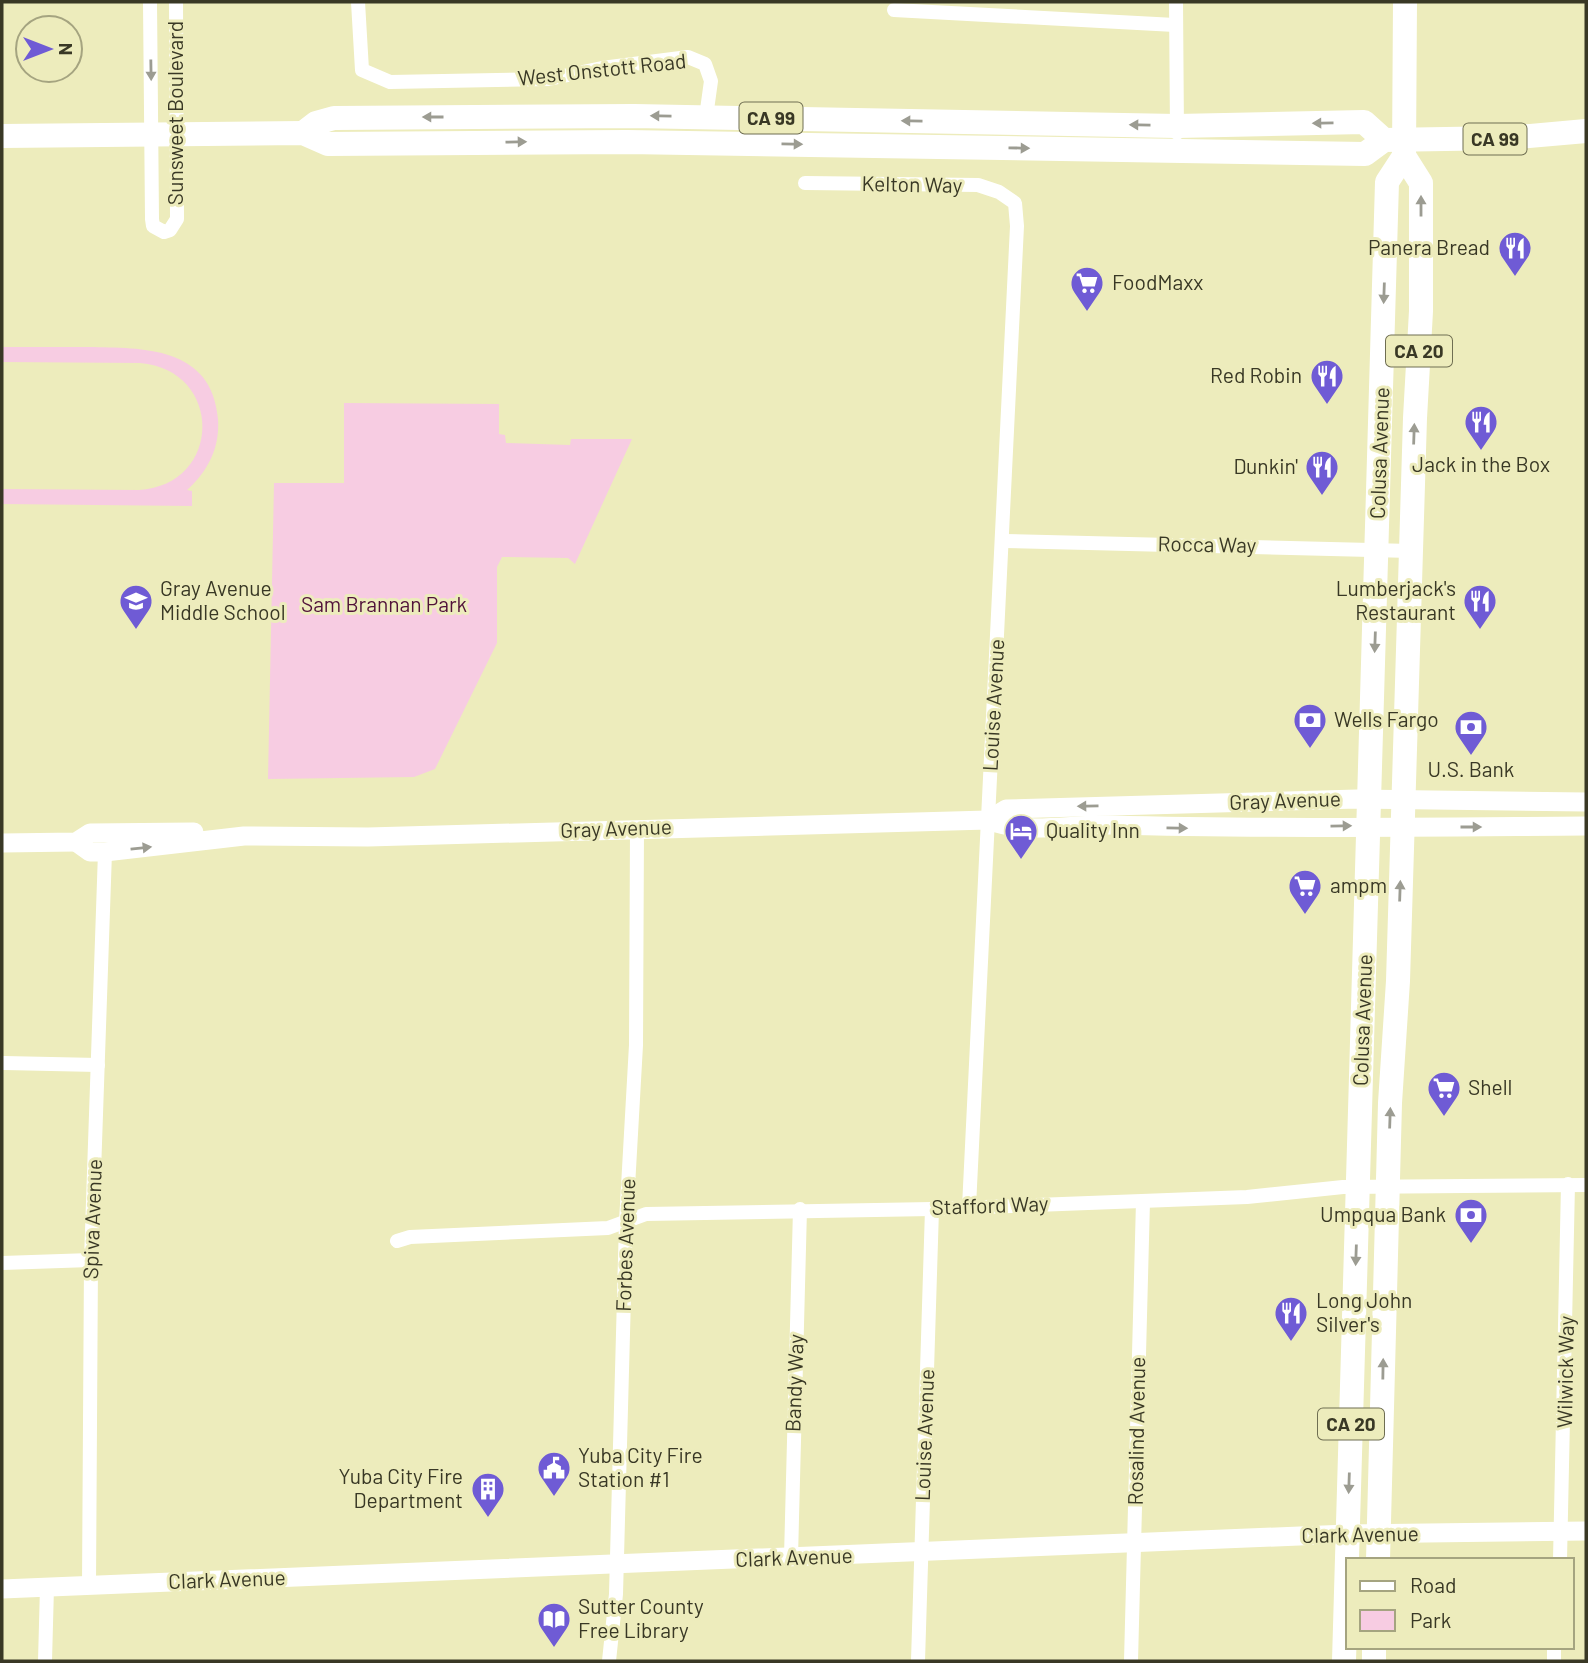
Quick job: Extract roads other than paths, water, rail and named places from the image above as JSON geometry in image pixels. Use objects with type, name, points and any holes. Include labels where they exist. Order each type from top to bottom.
[{"type":"highway","name":"CA 20","points":[[1397,146],[1405,2]]},
{"type":"highway","name":"CA 99","points":[[303,133],[316,123],[334,118],[706,117],[1177,126],[1364,122],[1397,146]]},
{"type":"highway","name":"CA 99","points":[[2,135],[303,133],[328,144],[627,142],[1366,154],[1397,146],[1586,131]]},
{"type":"highway","name":"Colusa Avenue","points":[[1346,1558],[1387,182],[1397,146]]},
{"type":"highway","name":"Colusa Avenue","points":[[1378,1558],[1387,1186],[1421,311],[1421,183],[1397,146]]},
{"type":"highway","name":"Colusa Avenue","points":[[1344,1661],[1346,1576]]},
{"type":"main road","name":"Gray Avenue","points":[[988,820],[1006,808],[1369,799],[1586,802]]},
{"type":"main road","name":"Gray Avenue","points":[[76,842],[90,852],[105,852],[244,836],[368,837],[988,820],[1006,828],[1097,825],[1214,828],[1586,826]]},
{"type":"main road","name":"Gray Avenue","points":[[2,843],[76,842],[90,833],[237,831],[244,836]]},
{"type":"main road","name":"Clark Avenue","points":[[2,1589],[922,1554],[1347,1534],[1586,1531]]},
{"type":"street","name":"Sunsweet Boulevard","points":[[150,2],[153,226],[164,232],[170,230],[177,219],[176,2]]},
{"type":"street","name":"West Onstott Road","points":[[358,2],[362,70],[390,82],[549,79],[602,68],[688,57],[705,64],[711,81],[706,117]]},
{"type":"street","points":[[1176,2],[1176,152]]},
{"type":"street","points":[[894,10],[1175,25]]},
{"type":"street","name":"Kelton Way","points":[[805,183],[978,185],[999,191],[1015,203]]},
{"type":"street","name":"Louise Avenue","points":[[970,1207],[1004,541],[1017,226],[1015,203]]},
{"type":"street","name":"Rocca Way","points":[[1004,541],[1411,551]]},
{"type":"street","name":"Forbes Avenue","points":[[609,1661],[617,1564],[626,1222],[636,1045],[637,829]]},
{"type":"street","name":"Spiva Avenue","points":[[89,1585],[91,1260],[105,852]]},
{"type":"street","points":[[4,1063],[99,1065]]},
{"type":"street","name":"Wilwick Way","points":[[1560,1558],[1568,1185]]},
{"type":"street","name":"Stafford Way","points":[[397,1241],[410,1237],[608,1228],[646,1214],[800,1209],[932,1209],[1143,1201],[1387,1186],[1586,1185]]},
{"type":"street","name":"Rosalind Avenue","points":[[1131,1661],[1143,1201]]},
{"type":"street","name":"Bandy Way","points":[[791,1557],[800,1209]]},
{"type":"street","name":"Louise Avenue","points":[[918,1661],[932,1209]]},
{"type":"street","points":[[2,1263],[91,1260]]},
{"type":"street","points":[[45,1661],[47,1587]]},
{"type":"place","name":"Panera Bread","points":[[1515,278]]},
{"type":"place","name":"FoodMaxx","points":[[1087,313]]},
{"type":"place","name":"Red Robin","points":[[1327,406]]},
{"type":"place","name":"Jack in the Box","points":[[1481,452]]},
{"type":"place","name":"Dunkin'","points":[[1322,497]]},
{"type":"place","name":"Gray Avenue Middle School","points":[[136,631]]},
{"type":"place","name":"Lumberjack's Restaurant","points":[[1480,631]]},
{"type":"place","name":"Wells Fargo","points":[[1310,750]]},
{"type":"place","name":"U.S. Bank","points":[[1471,757]]},
{"type":"place","name":"Quality Inn","points":[[1021,861]]},
{"type":"place","name":"ampm","points":[[1305,916]]},
{"type":"place","name":"Shell","points":[[1444,1118]]},
{"type":"place","name":"Umpqua Bank","points":[[1471,1245]]},
{"type":"place","name":"Long John Silver's","points":[[1291,1343]]},
{"type":"place","name":"Yuba City Fire Station #1","points":[[554,1498]]},
{"type":"place","name":"Yuba City Fire Department","points":[[488,1519]]},
{"type":"place","name":"Sutter County Free Library","points":[[554,1649]]},
{"type":"park label","name":"Sam Brannan Park","points":[[384,605]]}]
